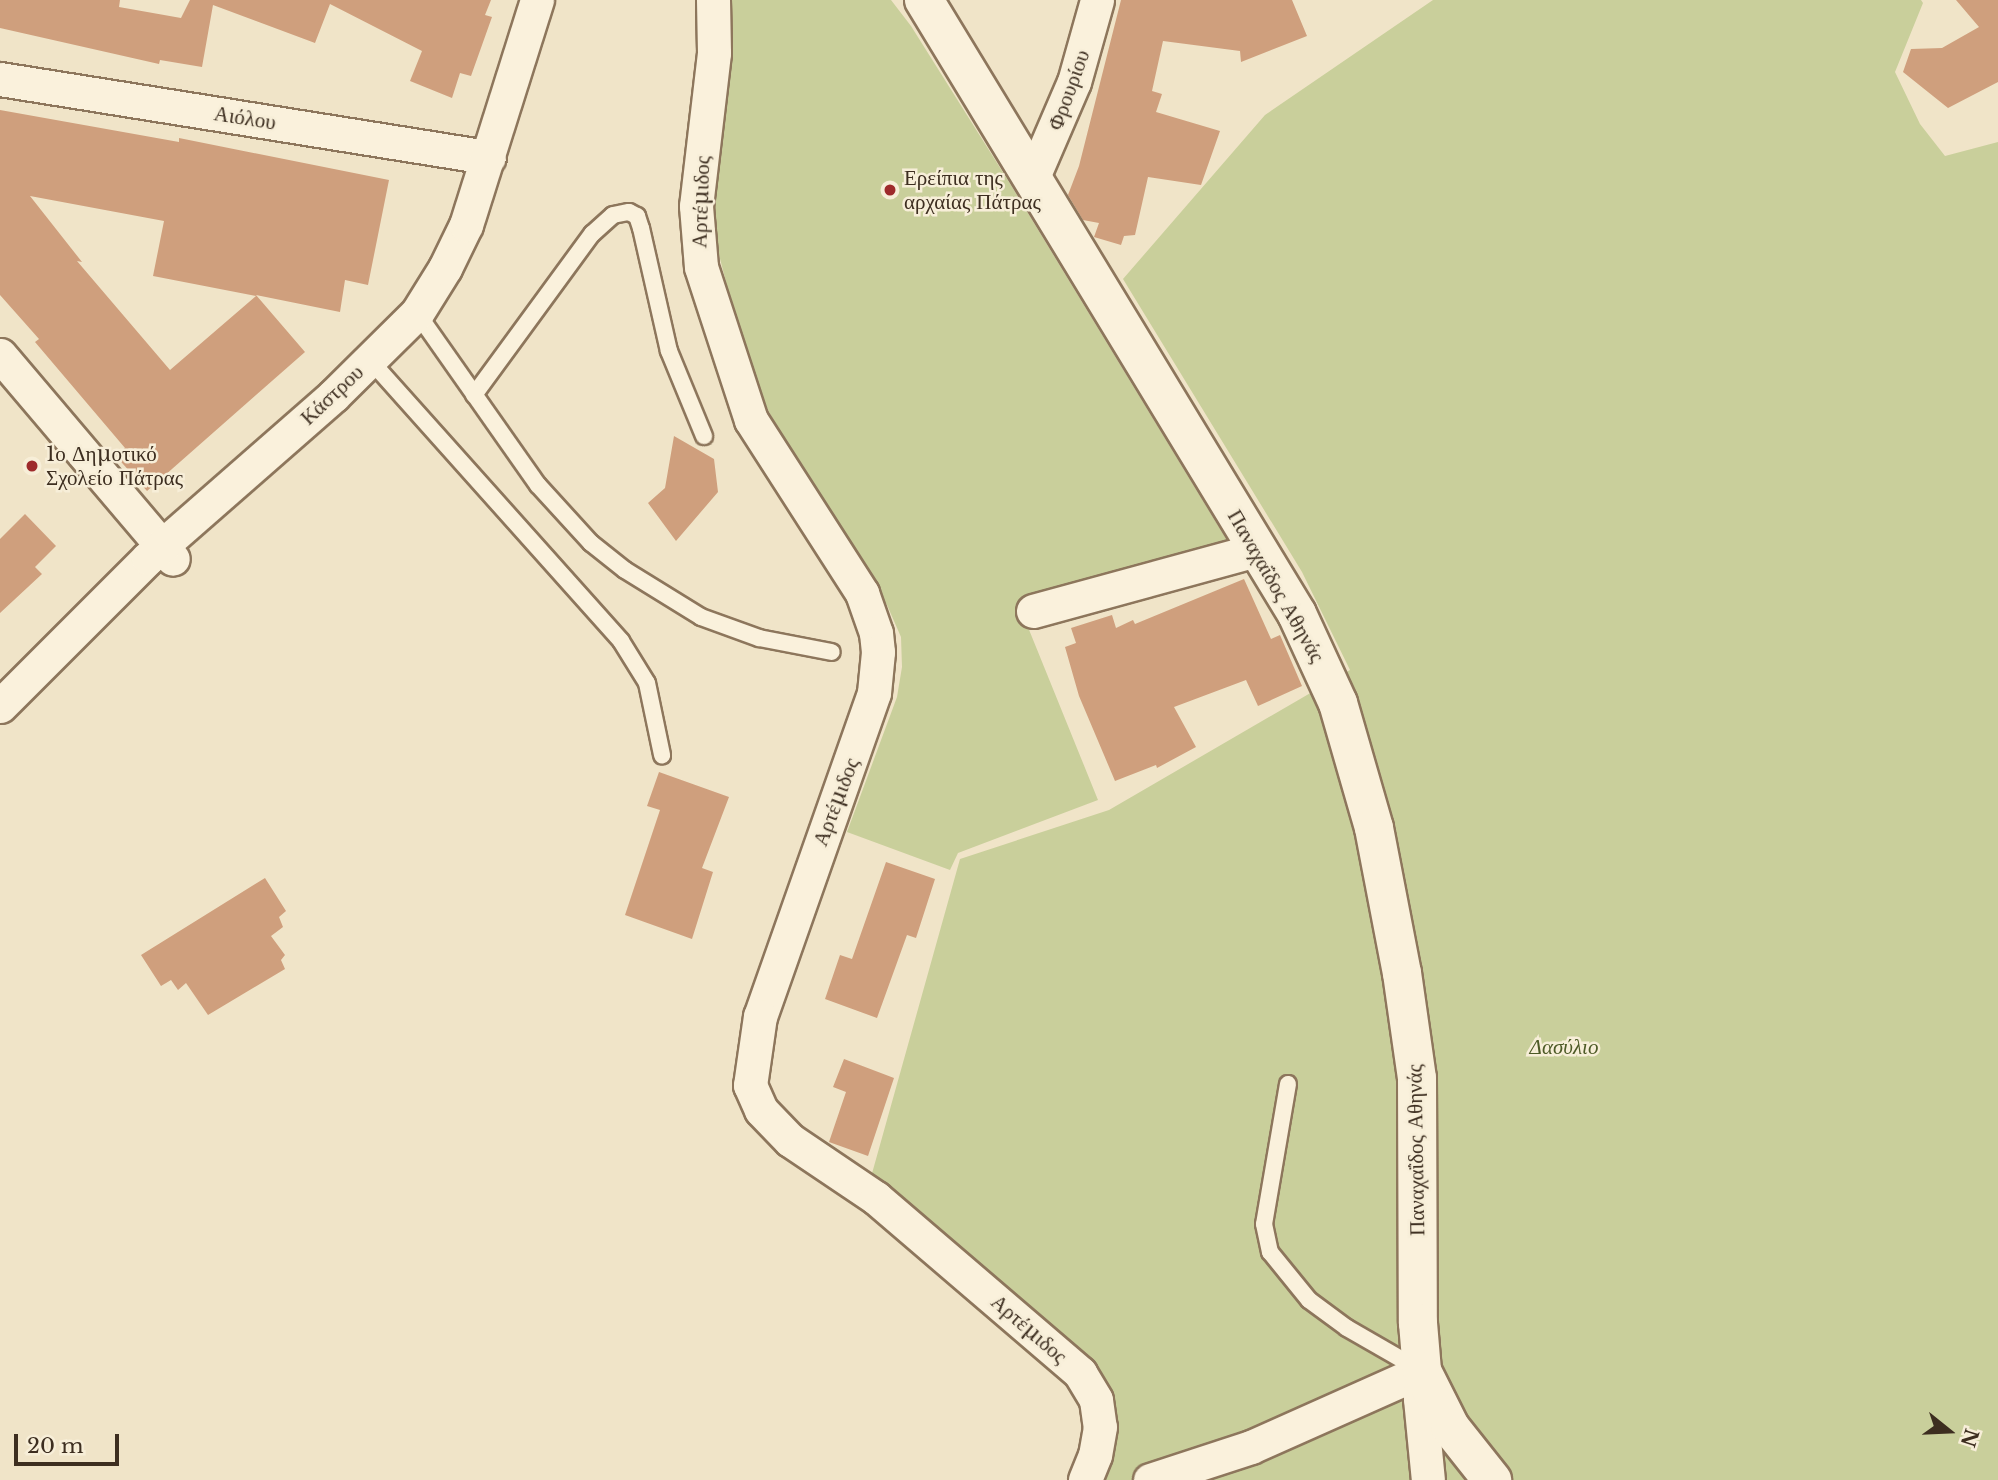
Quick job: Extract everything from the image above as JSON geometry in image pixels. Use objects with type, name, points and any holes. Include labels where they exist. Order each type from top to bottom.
[{"type":"street","name":"Κάστρου","points":[[0,706],[167,553],[417,313],[453,253],[489,157],[537,0]]},
{"type":"street","name":"Αρτέμιδος","points":[[713,0],[714,53],[696,206],[701,267],[751,420],[772,457],[862,593],[876,633],[878,652],[878,672],[871,704],[760,1016],[750,1085],[761,1110],[790,1140],[876,1198],[1080,1373],[1096,1400],[1100,1427],[1095,1455],[1085,1480]]},
{"type":"street","name":"Παναχαΐδος Αθηνάς","points":[[924,0],[1034,177],[1256,550],[1297,614],[1338,703],[1364,788],[1388,892],[1412,1039],[1420,1114],[1417,1292],[1422,1371]]},
{"type":"street","name":"Φρουρίου","points":[[1034,177],[1074,82],[1097,0]]},
{"type":"street","name":"Αιόλου","points":[[0,79],[489,157]]},
{"type":"street","points":[[0,355],[167,553]]},
{"type":"street","points":[[1033,611],[1256,550]]},
{"type":"street","points":[[1150,1480],[1251,1447],[1422,1371]]},
{"type":"street","points":[[1422,1371],[1420,1399],[1428,1480]]},
{"type":"street","points":[[1422,1371],[1450,1427],[1492,1480]]},
{"type":"lane","points":[[474,395],[592,234],[613,215],[629,212],[639,220],[669,351],[705,436]]},
{"type":"lane","points":[[417,313],[545,494],[592,543],[625,570],[701,617],[759,638],[832,652]]},
{"type":"lane","points":[[370,360],[621,641],[646,682],[662,755]]},
{"type":"lane","points":[[1288,1084],[1264,1224],[1270,1252],[1309,1300],[1347,1328],[1422,1371]]},
{"type":"green space","points":[[727,0],[891,0],[911,26],[1009,182],[1228,542],[1019,605],[1098,800],[958,853],[950,870],[847,832],[897,697],[902,667],[901,637],[887,605],[793,459],[767,408],[740,336],[718,251],[715,207],[715,171],[730,52],[731,18]]},
{"type":"green space","name":"Δασύλιο","points":[[1433,0],[1921,0],[1923,3],[1895,72],[1920,124],[1945,156],[1998,142],[1998,1480],[1097,1480],[1109,1440],[1018,1300],[949,1239],[871,1177],[960,859],[1109,810],[1350,670],[1302,572],[1123,279],[1265,115]]},
{"type":"building","points":[[0,0],[120,0],[119,7],[181,18],[190,0],[491,0],[485,15],[492,17],[471,76],[460,73],[452,98],[410,81],[422,51],[330,4],[315,43],[213,5],[202,67],[160,60],[159,64],[0,28]]},
{"type":"building","points":[[1121,0],[1292,0],[1307,36],[1241,62],[1240,51],[1163,41],[1152,91],[1162,94],[1156,112],[1220,131],[1201,185],[1148,177],[1135,235],[1124,236],[1121,245],[1094,237],[1099,223],[1083,220],[1068,195],[1079,166]]},
{"type":"building","points":[[1956,0],[1998,0],[1998,82],[1948,108],[1903,72],[1911,49],[1942,48],[1979,27]]},
{"type":"building","points":[[0,110],[179,142],[179,138],[389,180],[368,285],[345,280],[340,312],[256,295],[305,352],[147,491],[115,455],[125,448],[35,342],[39,339],[0,295]],"holes":[[[30,196],[164,221],[153,276],[256,296],[170,370],[77,261],[82,262]]]},
{"type":"building","points":[[674,436],[714,459],[718,492],[676,541],[648,503],[665,488]]},
{"type":"building","points":[[25,514],[56,546],[35,567],[42,574],[0,613],[0,539]]},
{"type":"building","points":[[1244,579],[1271,639],[1280,635],[1302,686],[1258,706],[1246,680],[1174,707],[1196,747],[1157,768],[1156,765],[1115,781],[1079,696],[1065,647],[1076,643],[1071,628],[1112,615],[1116,628],[1133,620],[1135,624]]},
{"type":"building","points":[[659,772],[729,797],[702,868],[713,872],[692,939],[625,915],[660,810],[647,806]]},
{"type":"building","points":[[886,862],[935,879],[916,938],[907,935],[877,1018],[825,999],[840,955],[852,959]]},
{"type":"building","points":[[265,878],[286,911],[279,917],[283,927],[271,936],[285,955],[281,960],[285,969],[208,1015],[186,983],[178,990],[171,980],[161,986],[141,955]]},
{"type":"building","points":[[844,1059],[894,1078],[868,1156],[829,1142],[846,1092],[833,1087]]},
{"type":"place","name":"Ερείπια της αρχαίας Πάτρας","points":[[890,190]]},
{"type":"place","name":"1ο Δημοτικό Σχολείο Πάτρας","points":[[32,466]]}]
